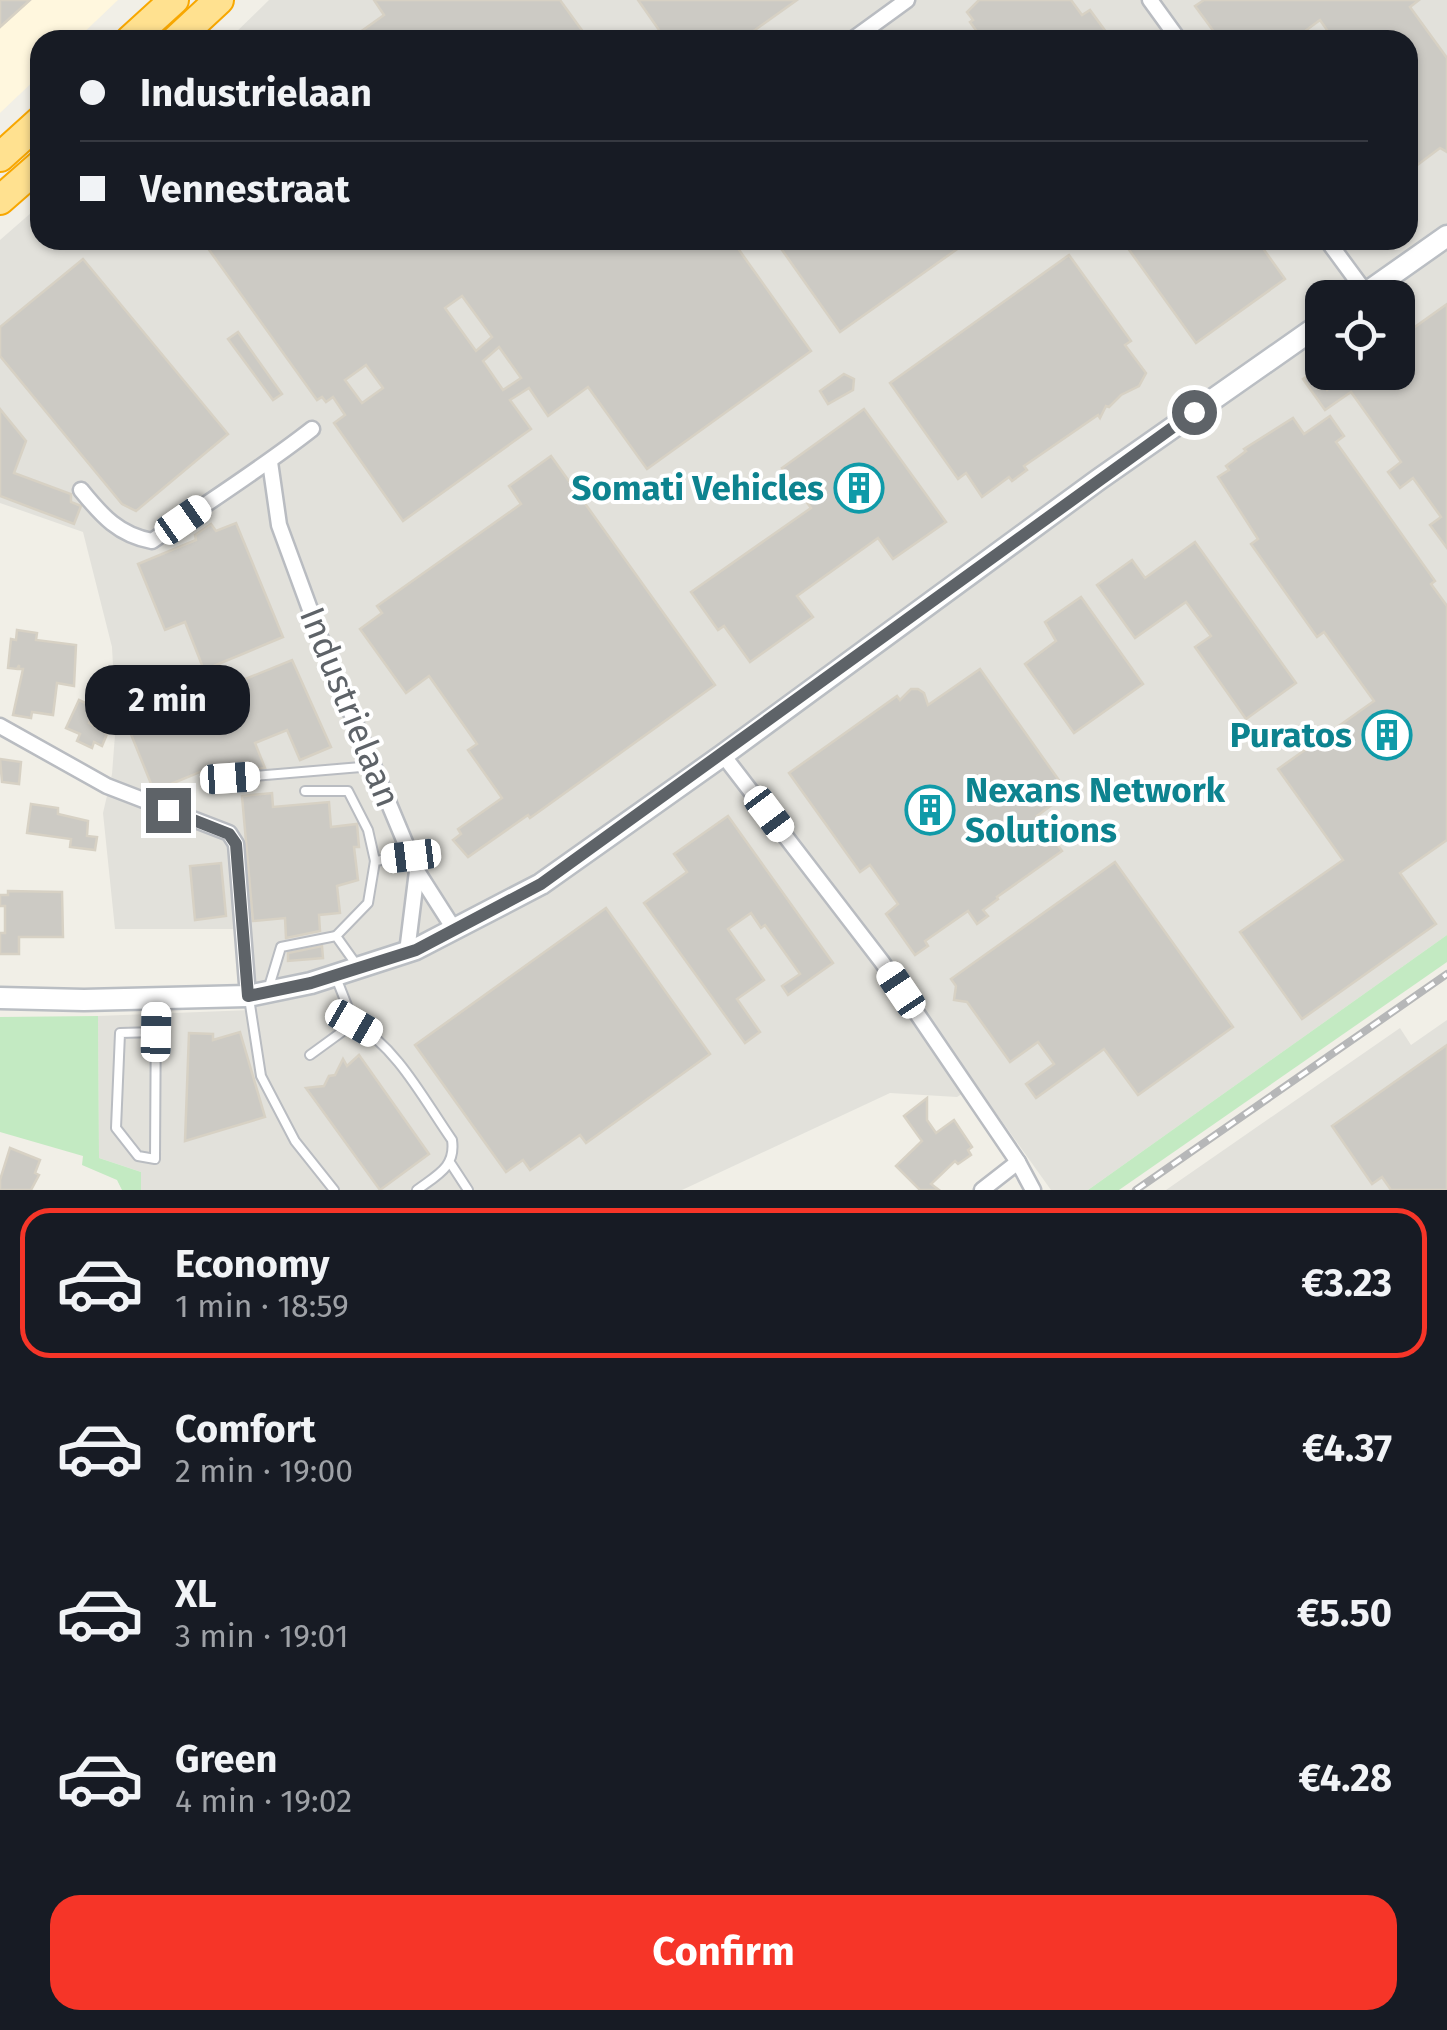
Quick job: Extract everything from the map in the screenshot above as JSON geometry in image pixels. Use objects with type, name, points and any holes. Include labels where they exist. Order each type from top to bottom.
[{"type":"highway","points":[[141,30],[174,0]]},
{"type":"highway","points":[[187,30],[219,0]]},
{"type":"highway","points":[[0,157],[30,130]]},
{"type":"highway","points":[[0,200],[30,173]]},
{"type":"street","points":[[866,30],[907,0]]},
{"type":"street","points":[[1150,0],[1172,30]]},
{"type":"street","points":[[1384,280],[1447,236]]},
{"type":"street","points":[[1333,250],[1352,280]]},
{"type":"street","points":[[0,998],[156,998],[258,993],[335,976],[407,952],[454,930],[541,884],[1305,335]]},
{"type":"street","points":[[81,490],[106,522],[133,538],[152,541],[270,462],[312,428]]},
{"type":"street","name":"Industrielaan","points":[[270,462],[279,524],[326,653],[414,863],[407,952]]},
{"type":"street","points":[[0,726],[107,786],[229,834],[236,844],[258,993]]},
{"type":"street","points":[[724,755],[882,962],[1033,1190]]},
{"type":"street","points":[[414,863],[454,930]]},
{"type":"street","points":[[982,1190],[1018,1162]]},
{"type":"lane","points":[[230,778],[374,766]]},
{"type":"lane","points":[[305,791],[348,791],[368,830],[375,861],[368,903],[336,936],[281,947],[258,993],[261,1076],[295,1141],[334,1190]]},
{"type":"lane","points":[[375,861],[414,863]]},
{"type":"lane","points":[[336,936],[359,968]]},
{"type":"lane","points":[[335,976],[354,1023],[386,1047],[452,1140],[451,1164],[417,1190]]},
{"type":"lane","points":[[156,998],[156,1032],[156,1064],[155,1159],[138,1156],[116,1128],[120,1033],[156,1032]]},
{"type":"lane","points":[[310,1055],[354,1023]]},
{"type":"lane","points":[[451,1164],[468,1190]]},
{"type":"shaded area","points":[[0,0],[118,0],[86,30],[30,30],[30,84],[0,113]]},
{"type":"shaded area","points":[[269,0],[1447,0],[1447,935],[1088,1190],[1051,1190],[976,1085],[957,1097],[890,1093],[682,1190],[141,1190],[141,1172],[99,1158],[98,1016],[251,1010],[243,929],[115,929],[103,813],[112,774],[116,722],[112,647],[83,532],[0,503],[0,240],[30,214],[30,250],[1418,250],[1418,30],[238,30]]},
{"type":"shaded area","points":[[1447,1020],[1447,1190],[1166,1190],[1400,1028],[1411,1045]]},
{"type":"green space","points":[[1447,935],[1447,962],[1119,1190],[1088,1190]]},
{"type":"green space","points":[[98,1016],[99,1158],[141,1172],[141,1190],[122,1190],[117,1180],[82,1165],[83,1156],[0,1132],[0,1017]]},
{"type":"building","points":[[0,0],[30,0],[0,27]]},
{"type":"building","points":[[374,0],[560,0],[582,30],[363,30],[384,15]]},
{"type":"building","points":[[638,0],[797,0],[755,30],[659,30]]},
{"type":"building","points":[[979,0],[1071,0],[1082,15],[1090,10],[1105,30],[976,30],[967,12]]},
{"type":"building","points":[[1204,0],[1419,0],[1410,7],[1447,58],[1447,152],[1440,148],[1418,164],[1418,30],[1327,30],[1320,20],[1306,30],[1213,30],[1195,6]]},
{"type":"building","points":[[209,250],[739,250],[811,351],[647,469],[588,387],[548,416],[529,388],[510,400],[531,429],[403,521],[334,423],[345,415],[333,397],[326,402],[322,397],[317,400]],"holes":[[[462,296],[492,337],[476,351],[445,308]],[[499,347],[521,378],[503,390],[483,361]],[[366,365],[383,388],[362,403],[345,380]]]},
{"type":"building","points":[[782,250],[956,250],[840,332]]},
{"type":"building","points":[[1129,250],[1264,250],[1285,279],[1196,343]]},
{"type":"building","points":[[1069,255],[1131,341],[1125,345],[1146,373],[1139,386],[1106,406],[1100,418],[1098,415],[1024,466],[1027,470],[1012,481],[1009,477],[982,497],[966,473],[958,479],[890,383]]},
{"type":"building","points":[[83,259],[228,434],[136,511],[122,504],[0,356],[0,327]]},
{"type":"building","points":[[1447,304],[1447,548],[1430,525],[1441,517],[1413,478],[1400,488],[1388,472],[1401,462],[1351,392],[1325,410],[1311,390],[1415,390],[1415,327]]},
{"type":"building","points":[[238,332],[282,394],[273,400],[228,339]]},
{"type":"building","points":[[844,374],[854,379],[853,390],[828,404],[820,391]]},
{"type":"building","points":[[0,409],[26,441],[14,473],[71,494],[71,502],[81,506],[74,524],[0,496]]},
{"type":"building","name":"Somati Vehicles","points":[[864,409],[946,522],[893,559],[878,538],[797,596],[813,617],[750,662],[724,626],[718,630],[691,592],[811,508],[782,468]]},
{"type":"building","name":"Puratos","points":[[1330,416],[1344,436],[1336,442],[1435,581],[1431,584],[1447,606],[1447,840],[1400,873],[1436,924],[1302,1019],[1240,932],[1343,860],[1278,769],[1374,701],[1324,632],[1317,637],[1251,544],[1258,539],[1218,477],[1229,470],[1226,466],[1244,449],[1293,418],[1304,434]]},
{"type":"building","points":[[551,456],[715,685],[530,818],[528,815],[468,857],[453,840],[461,834],[458,829],[502,798],[468,750],[477,744],[429,676],[406,693],[360,629],[382,613],[377,606],[521,504],[509,486]]},
{"type":"building","points":[[236,523],[283,637],[204,670],[185,622],[165,630],[138,564],[196,540],[195,535],[211,524],[216,531]]},
{"type":"building","points":[[1195,542],[1296,683],[1246,719],[1195,647],[1211,636],[1186,602],[1135,638],[1097,585],[1132,560],[1145,578]]},
{"type":"building","points":[[1081,597],[1143,684],[1074,733],[1025,664],[1056,641],[1045,622]]},
{"type":"building","points":[[17,630],[37,633],[36,640],[76,645],[74,686],[57,683],[53,715],[13,715],[23,669],[19,665],[17,669],[8,668],[11,639],[16,640]]},
{"type":"building","points":[[292,660],[331,747],[300,760],[287,730],[255,743],[265,768],[228,771],[211,778],[207,769],[154,791],[128,727]]},
{"type":"building","name":"Nexans Network Solutions","points":[[980,669],[1068,793],[1037,816],[1062,851],[997,897],[983,910],[988,916],[977,924],[968,911],[925,941],[928,946],[915,955],[886,914],[898,904],[870,865],[860,872],[789,773],[897,696],[900,700],[911,689],[918,689],[928,705]]},
{"type":"building","points":[[79,700],[96,708],[89,723],[107,734],[102,746],[94,742],[92,748],[77,741],[80,734],[66,728]]},
{"type":"building","points":[[0,759],[21,762],[19,784],[2,782]]},
{"type":"building","points":[[272,793],[273,807],[329,802],[331,827],[357,824],[359,847],[354,847],[358,880],[337,886],[340,913],[319,915],[320,931],[286,938],[285,918],[253,921],[242,796]]},
{"type":"building","points":[[31,804],[58,808],[58,814],[88,821],[87,836],[97,837],[95,850],[70,847],[71,839],[27,833]]},
{"type":"building","points":[[728,816],[833,963],[788,995],[782,986],[800,974],[765,925],[761,928],[751,913],[728,929],[764,980],[737,999],[760,1032],[745,1043],[644,903],[687,872],[674,854]]},
{"type":"building","points":[[1115,862],[1233,1027],[1138,1095],[1104,1049],[1036,1098],[1026,1084],[1054,1064],[1038,1042],[1010,1062],[967,1002],[954,1000],[956,986],[951,979]]},
{"type":"building","points":[[221,863],[226,916],[195,920],[190,866]]},
{"type":"building","points":[[8,891],[62,892],[63,937],[19,937],[19,954],[0,954],[5,906],[0,906],[0,895],[8,895]]},
{"type":"building","points":[[606,908],[710,1054],[586,1143],[580,1135],[530,1170],[523,1160],[506,1172],[415,1045]]},
{"type":"building","points":[[322,946],[323,958],[288,961],[288,953]]},
{"type":"building","points":[[240,1032],[265,1117],[185,1141],[189,1033],[213,1034],[213,1040]]},
{"type":"building","points":[[1447,1045],[1447,1190],[1391,1190],[1382,1177],[1372,1184],[1332,1126]]},
{"type":"building","points":[[359,1055],[429,1154],[380,1190],[306,1088],[324,1086],[343,1059],[347,1066]]},
{"type":"building","points":[[927,1098],[927,1120],[936,1133],[954,1120],[972,1147],[968,1150],[971,1155],[958,1164],[955,1161],[931,1184],[939,1190],[920,1190],[896,1166],[922,1141],[904,1116]]},
{"type":"building","points":[[10,1148],[40,1160],[35,1173],[39,1175],[31,1190],[0,1190]]},
{"type":"railway","points":[[1136,1190],[1447,974]]},
{"type":"place","name":"Somati Vehicles","points":[[859,488]]},
{"type":"place","name":"Puratos","points":[[1387,735]]},
{"type":"place","name":"Nexans Network Solutions","points":[[930,810]]},
{"type":"route","points":[[168,810],[229,834],[236,844],[248,996],[311,983],[416,950],[541,884],[1194,412]]}]
